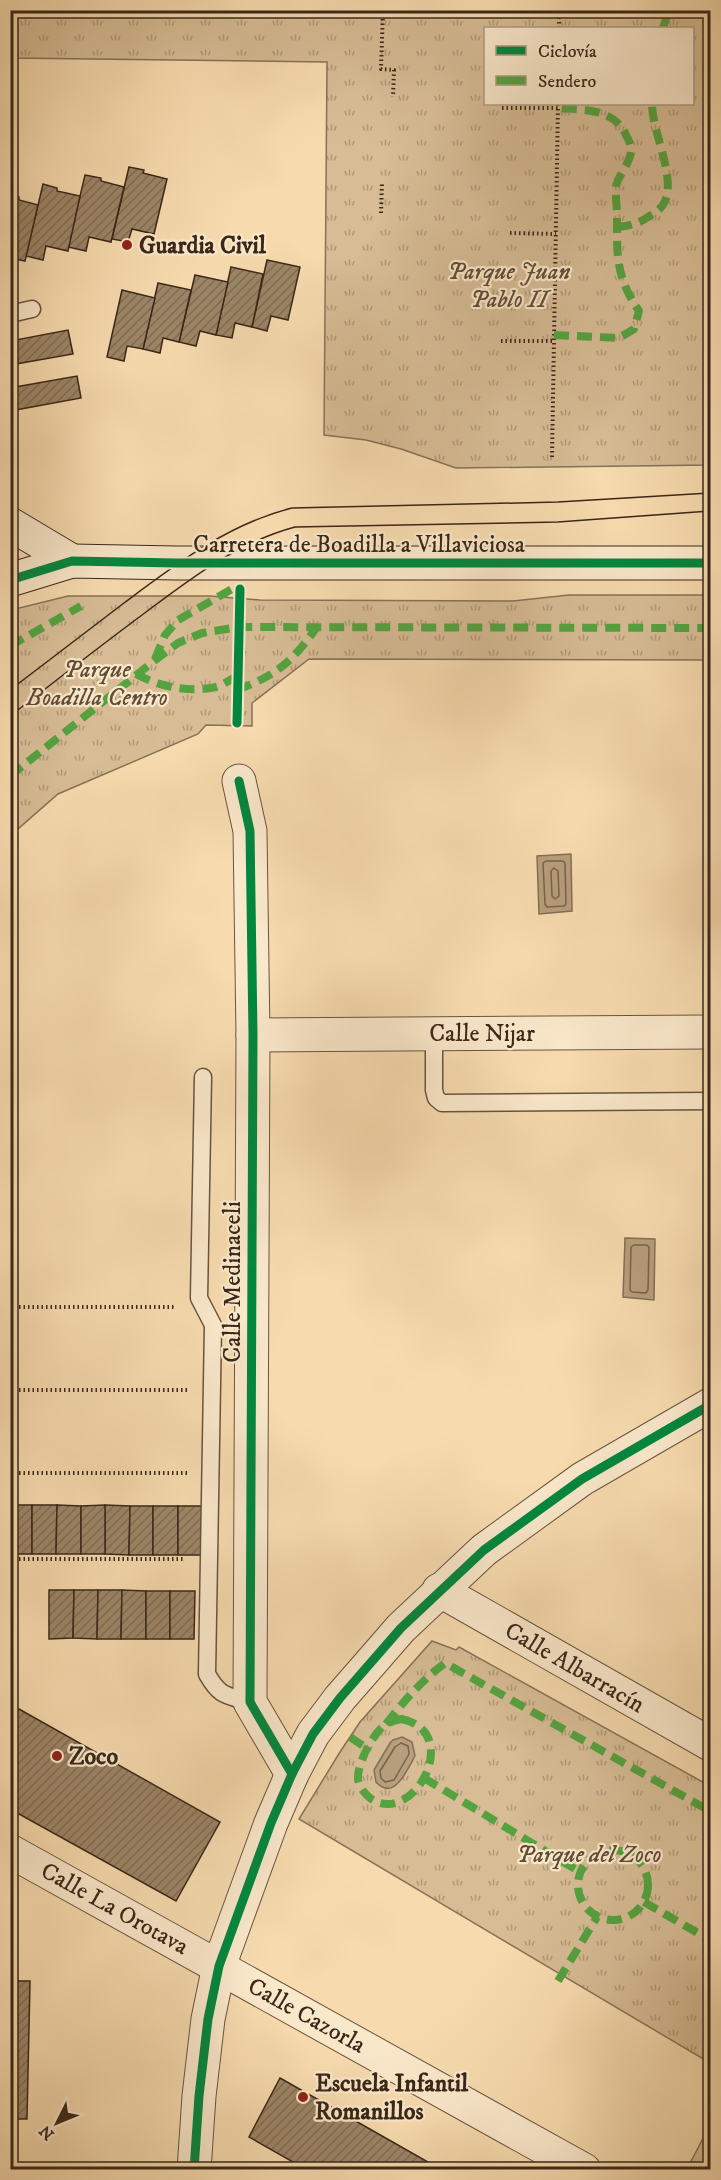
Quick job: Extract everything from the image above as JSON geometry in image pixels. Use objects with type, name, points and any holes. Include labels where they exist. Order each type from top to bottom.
[{"type":"street","name":"Carretera de Boadilla a Villaviciosa","points":[[10,524],[72,561]]},
{"type":"street","name":"Carretera de Boadilla a Villaviciosa","points":[[10,580],[72,561],[711,563]]},
{"type":"street","name":"Calle Medinaceli","points":[[238,781],[250,831],[253,1035],[250,1702]]},
{"type":"street","name":"Calle Nijar","points":[[253,1035],[711,1032]]},
{"type":"street","points":[[194,2169],[199,2096],[208,2019],[219,1966],[254,1867],[292,1774],[313,1734],[340,1698],[401,1628],[484,1550],[582,1479],[711,1405]]},
{"type":"street","name":"Calle Albarracín","points":[[439,1590],[711,1744]]},
{"type":"street","points":[[250,1702],[292,1774]]},
{"type":"street","name":"Calle La Orotava","points":[[10,1851],[219,1966]]},
{"type":"street","name":"Calle Cazorla","points":[[219,1966],[584,2169]]},
{"type":"lane","points":[[10,314],[32,309]]},
{"type":"lane","points":[[434,1034],[434,1090],[436,1098],[442,1102],[711,1101]]},
{"type":"lane","points":[[203,1077],[199,1298],[213,1325],[207,1674],[215,1689],[224,1695],[250,1702]]},
{"type":"path","points":[[382,10],[381,69],[394,70],[393,97]]},
{"type":"path","points":[[559,10],[559,27]]},
{"type":"path","points":[[502,108],[558,106],[552,457]]},
{"type":"path","points":[[381,213],[382,182]]},
{"type":"path","points":[[510,233],[556,234]]},
{"type":"path","points":[[501,341],[554,341]]},
{"type":"path","points":[[10,1307],[182,1306]]},
{"type":"path","points":[[10,1390],[196,1390]]},
{"type":"path","points":[[10,1473],[198,1473]]},
{"type":"path","points":[[10,1558],[195,1559]]},
{"type":"green space","name":"Parque Juan Pablo II","points":[[11,10],[710,11],[710,465],[456,468],[401,449],[366,440],[324,435],[327,62],[11,58]]},
{"type":"green space","name":"Parque Boadilla Centro","points":[[569,595],[710,595],[710,660],[309,659],[252,703],[252,726],[206,725],[198,734],[58,794],[11,835],[11,610],[68,596],[210,596],[260,600],[513,601]]},
{"type":"green space","name":"Parque del Zoco","points":[[432,1641],[456,1650],[459,1647],[710,1786],[710,2063],[299,1819],[360,1722]]},
{"type":"green space","points":[[710,2125],[710,2169],[687,2169]]},
{"type":"water","points":[[571,854],[572,911],[539,914],[537,856]]},
{"type":"water","points":[[625,1238],[655,1239],[654,1300],[623,1297]]},
{"type":"water","points":[[402,1737],[412,1742],[415,1756],[399,1782],[389,1788],[383,1787],[376,1782],[374,1770],[390,1743]]},
{"type":"building","points":[[129,167],[167,179],[154,234],[132,229],[128,242],[112,239]]},
{"type":"building","points":[[85,175],[101,178],[101,181],[124,187],[111,242],[89,237],[86,251],[68,247]]},
{"type":"building","points":[[43,184],[57,188],[57,191],[80,196],[68,251],[46,246],[43,260],[26,256]]},
{"type":"building","points":[[10,195],[38,205],[25,261],[10,258]]},
{"type":"building","points":[[267,260],[300,267],[288,320],[271,316],[267,331],[252,327]]},
{"type":"building","points":[[231,267],[263,274],[252,327],[235,323],[232,338],[216,335]]},
{"type":"building","points":[[195,275],[228,282],[216,335],[200,331],[196,346],[179,342]]},
{"type":"building","points":[[158,283],[191,290],[179,342],[163,338],[160,353],[143,349]]},
{"type":"building","points":[[122,290],[155,298],[143,349],[127,346],[124,361],[107,357]]},
{"type":"building","points":[[68,330],[73,354],[10,365],[10,341]]},
{"type":"building","points":[[77,376],[81,398],[10,411],[10,388]]},
{"type":"building","points":[[10,1505],[32,1505],[32,1554],[10,1554]]},
{"type":"building","points":[[32,1505],[57,1505],[56,1554],[32,1554]]},
{"type":"building","points":[[57,1505],[81,1506],[81,1554],[56,1554]]},
{"type":"building","points":[[105,1505],[130,1506],[129,1555],[105,1554]]},
{"type":"building","points":[[105,1505],[105,1554],[81,1554],[81,1506]]},
{"type":"building","points":[[130,1506],[153,1506],[153,1555],[129,1555]]},
{"type":"building","points":[[153,1506],[178,1506],[178,1555],[153,1555]]},
{"type":"building","points":[[178,1506],[202,1506],[202,1555],[178,1555]]},
{"type":"building","points":[[49,1590],[74,1590],[73,1638],[49,1639]]},
{"type":"building","points":[[74,1590],[98,1590],[97,1639],[73,1638]]},
{"type":"building","points":[[98,1590],[122,1590],[121,1639],[97,1639]]},
{"type":"building","points":[[122,1590],[146,1591],[146,1639],[121,1639]]},
{"type":"building","points":[[146,1591],[170,1591],[170,1639],[146,1639]]},
{"type":"building","points":[[170,1591],[195,1591],[194,1639],[170,1639]]},
{"type":"building","name":"Zoco","points":[[10,1704],[220,1822],[176,1901],[10,1809]]},
{"type":"building","points":[[10,1981],[30,1981],[27,2119],[10,2119]]},
{"type":"building","points":[[280,2078],[442,2170],[307,2170],[249,2137]]},
{"type":"building","points":[[10,2164],[158,2167],[158,2170],[10,2170]]},
{"type":"tram line","points":[[10,690],[183,560],[246,524],[292,508],[558,502],[710,493]]},
{"type":"tram line","points":[[10,716],[122,630],[212,565],[252,543],[295,527],[558,522],[710,511]]},
{"type":"marked path","points":[[663,27],[669,10]]},
{"type":"marked path","points":[[617,227],[633,224],[658,210],[665,201],[668,191],[666,167],[652,105]]},
{"type":"marked path","points":[[554,335],[619,338],[634,329],[639,311],[625,287],[618,253],[616,186],[630,157],[629,141],[621,126],[606,115],[588,110],[558,108]]},
{"type":"marked path","points":[[155,659],[165,635],[178,620],[232,589]]},
{"type":"marked path","points":[[10,646],[81,606]]},
{"type":"marked path","points":[[10,776],[178,643],[202,633],[239,627],[710,628]]},
{"type":"marked path","points":[[237,690],[263,679],[283,666],[300,650],[317,627]]},
{"type":"marked path","points":[[136,674],[155,682],[185,689],[216,687],[238,676]]},
{"type":"marked path","points":[[386,1724],[414,1691],[445,1663],[710,1811]]},
{"type":"marked path","points":[[401,1719],[420,1727],[429,1741],[431,1757],[426,1775],[416,1790],[402,1800],[386,1804],[370,1798],[362,1790],[358,1773],[367,1748],[377,1733],[388,1723],[401,1719]]},
{"type":"marked path","points":[[350,1737],[368,1749]]},
{"type":"marked path","points":[[424,1778],[580,1872]]},
{"type":"marked path","points":[[613,1850],[632,1856],[642,1866],[648,1885],[642,1904],[632,1914],[613,1920],[594,1914],[584,1904],[578,1885],[584,1866],[594,1856],[613,1850]]},
{"type":"marked path","points":[[644,1902],[710,1940]]},
{"type":"marked path","points":[[558,1981],[597,1917]]},
{"type":"cycle path","points":[[10,580],[72,561],[710,563]]},
{"type":"cycle path","points":[[237,723],[240,589]]},
{"type":"cycle path","points":[[239,781],[250,831],[253,1035],[250,1702],[292,1774]]},
{"type":"cycle path","points":[[194,2170],[199,2096],[208,2019],[219,1966],[271,1823],[292,1774],[313,1734],[340,1698],[401,1628],[484,1550],[582,1479],[710,1405]]},
{"type":"place","name":"Guardia Civil","points":[[127,245]]},
{"type":"place","name":"Zoco","points":[[57,1756]]},
{"type":"place","name":"Escuela Infantil Romanillos","points":[[303,2097]]}]
